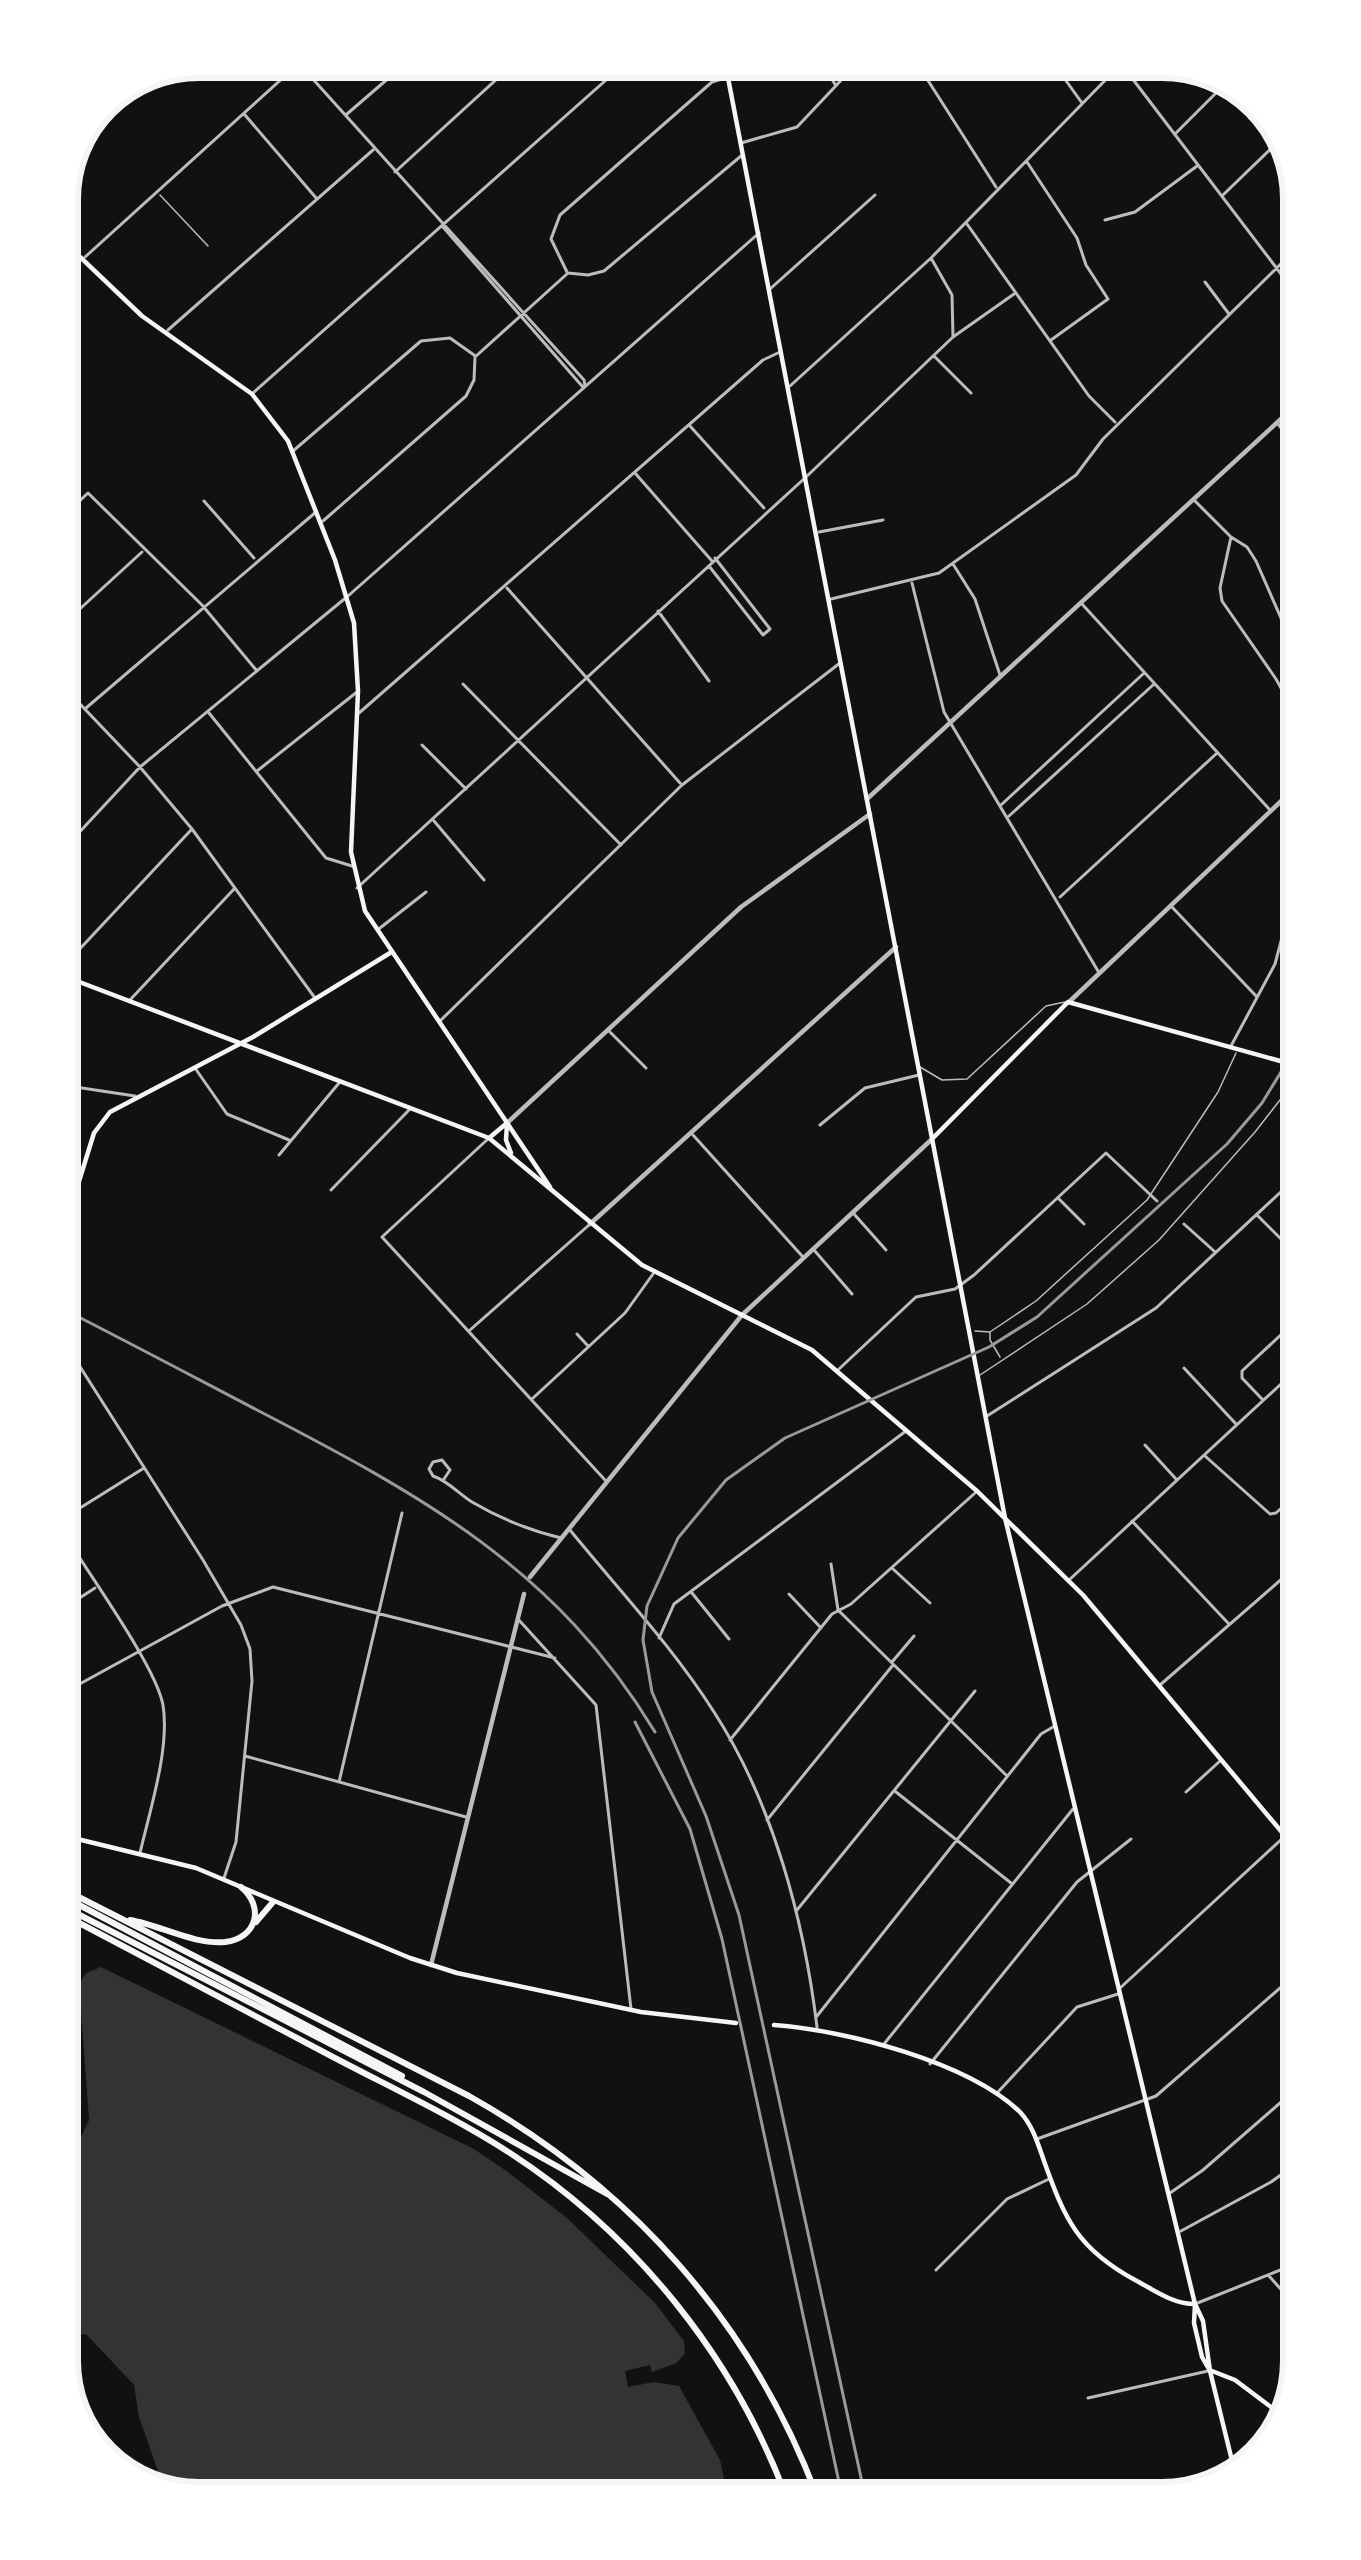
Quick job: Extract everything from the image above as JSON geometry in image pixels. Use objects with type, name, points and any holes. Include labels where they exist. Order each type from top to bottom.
[{"type":"highway","points":[[241,1887],[254,1904],[252,1928]]},
{"type":"highway","points":[[78,1900],[493,2109],[565,2157],[621,2202],[680,2263],[741,2343],[784,2417],[811,2482]]},
{"type":"highway","points":[[78,1901],[430,2090],[499,2137],[628,2249],[700,2334],[758,2429],[781,2482]]},
{"type":"highway","points":[[118,1918],[218,1942],[239,1938],[273,1902]]},
{"type":"highway","points":[[78,1918],[424,2092],[621,2202]]},
{"type":"highway","points":[[78,1918],[461,2124],[566,2193]]},
{"type":"main road","points":[[728,78],[1005,1518],[1195,2304],[1203,2321],[1232,2460]]},
{"type":"main road","points":[[78,254],[142,316],[251,394],[272,417],[292,452],[354,623],[358,714],[352,866],[357,888],[390,953],[557,1196]]},
{"type":"main road","points":[[78,1185],[95,1130],[110,1112],[240,1044],[390,953]]},
{"type":"main road","points":[[78,979],[489,1138],[654,1273],[801,1343],[907,1430],[1068,1581],[1283,1833]]},
{"type":"main road","points":[[933,1138],[1068,1002],[1283,1062]]},
{"type":"main road","points":[[489,1138],[507,1123]]},
{"type":"main road","points":[[507,1123],[512,1157]]},
{"type":"main road","points":[[78,1839],[224,1879],[430,1965],[631,2010],[736,2023]]},
{"type":"main road","points":[[773,2025],[818,2029],[883,2046],[997,2093],[1023,2115],[1070,2224],[1092,2254],[1165,2296],[1195,2304]]},
{"type":"main road","points":[[1210,2371],[1235,2380],[1273,2409]]},
{"type":"street","points":[[83,259],[284,78]]},
{"type":"street","points":[[312,78],[585,386]]},
{"type":"street","points":[[346,116],[389,78]]},
{"type":"street","points":[[395,172],[498,78]]},
{"type":"street","points":[[251,394],[608,78]]},
{"type":"street","points":[[725,78],[712,82],[560,215],[551,239],[557,258],[568,273],[604,271],[743,154]]},
{"type":"street","points":[[831,78],[836,86]]},
{"type":"street","points":[[740,143],[790,132],[843,78]]},
{"type":"street","points":[[926,78],[998,190]]},
{"type":"street","points":[[1064,78],[1082,103]]},
{"type":"street","points":[[789,387],[931,258],[1107,78]]},
{"type":"street","points":[[1132,78],[1283,277]]},
{"type":"street","points":[[1174,134],[1218,91]]},
{"type":"street","points":[[244,114],[317,199]]},
{"type":"street","points":[[1222,196],[1272,148]]},
{"type":"street","points":[[165,332],[374,149]]},
{"type":"street","points":[[1026,160],[1077,238],[1086,265],[1108,299],[1050,341]]},
{"type":"street","points":[[1105,220],[1136,212],[1198,165]]},
{"type":"street","points":[[770,289],[875,195]]},
{"type":"street","points":[[966,222],[1089,396],[1118,424]]},
{"type":"street","points":[[78,834],[140,767],[348,596],[759,233]]},
{"type":"street","points":[[931,258],[952,295],[953,337]]},
{"type":"street","points":[[830,600],[934,576],[1079,472],[1118,424],[1283,263]]},
{"type":"street","points":[[321,523],[466,396],[474,380],[476,357],[568,273]]},
{"type":"street","points":[[1204,282],[1230,314]]},
{"type":"street","points":[[357,888],[953,337],[1015,292]]},
{"type":"street","points":[[292,452],[421,341],[450,338],[476,357]]},
{"type":"street","points":[[358,714],[763,360],[782,352]]},
{"type":"street","points":[[933,356],[971,393]]},
{"type":"street","points":[[867,799],[1283,417]]},
{"type":"street","points":[[1277,423],[1283,430]]},
{"type":"street","points":[[689,424],[767,510]]},
{"type":"street","points":[[634,472],[748,601],[770,629],[763,635],[712,561]]},
{"type":"street","points":[[78,502],[88,493],[202,605],[257,671]]},
{"type":"street","points":[[1194,500],[1247,548],[1283,623]]},
{"type":"street","points":[[204,501],[255,559]]},
{"type":"street","points":[[84,709],[316,511]]},
{"type":"street","points":[[817,532],[883,520]]},
{"type":"street","points":[[1231,537],[1220,588],[1222,601],[1283,693]]},
{"type":"street","points":[[78,611],[144,550]]},
{"type":"street","points":[[952,564],[977,604],[1001,676]]},
{"type":"street","points":[[911,582],[942,709],[1100,975]]},
{"type":"street","points":[[506,587],[682,785]]},
{"type":"street","points":[[741,607],[748,601]]},
{"type":"street","points":[[1081,603],[1271,811]]},
{"type":"street","points":[[657,610],[709,681]]},
{"type":"street","points":[[440,1021],[682,785],[841,662]]},
{"type":"street","points":[[1001,805],[1145,673]]},
{"type":"street","points":[[1008,817],[1154,683]]},
{"type":"street","points":[[463,684],[622,845]]},
{"type":"street","points":[[256,771],[358,691]]},
{"type":"street","points":[[78,702],[191,829],[316,998]]},
{"type":"street","points":[[208,712],[326,858],[352,866]]},
{"type":"street","points":[[422,745],[466,789]]},
{"type":"street","points":[[1057,899],[1218,753]]},
{"type":"street","points":[[1068,1002],[1283,799]]},
{"type":"street","points":[[507,1123],[745,904],[870,814]]},
{"type":"street","points":[[433,820],[484,880]]},
{"type":"street","points":[[78,953],[191,829]]},
{"type":"street","points":[[129,1001],[236,888]]},
{"type":"street","points":[[376,931],[425,892]]},
{"type":"street","points":[[1171,906],[1259,999]]},
{"type":"street","points":[[1234,1048],[1283,939]]},
{"type":"street","points":[[469,1331],[896,947]]},
{"type":"street","points":[[608,1029],[646,1068]]},
{"type":"street","points":[[196,1067],[227,1114],[290,1140]]},
{"type":"street","points":[[820,1125],[865,1088],[921,1075]]},
{"type":"street","points":[[279,1155],[340,1082]]},
{"type":"street","points":[[78,1087],[135,1096]]},
{"type":"street","points":[[331,1190],[410,1108]]},
{"type":"street","points":[[692,1134],[804,1258]]},
{"type":"street","points":[[489,1138],[382,1237],[606,1481]]},
{"type":"street","points":[[530,1577],[742,1315],[933,1138]]},
{"type":"street","points":[[838,1371],[916,1297],[961,1285],[1106,1154],[1157,1201]]},
{"type":"street","points":[[986,1417],[1154,1310],[1283,1190]]},
{"type":"street","points":[[1058,1198],[1084,1224]]},
{"type":"street","points":[[853,1213],[886,1250]]},
{"type":"street","points":[[1256,1215],[1283,1241]]},
{"type":"street","points":[[1184,1224],[1216,1253]]},
{"type":"street","points":[[813,1249],[853,1294]]},
{"type":"street","points":[[532,1400],[629,1309],[654,1273]]},
{"type":"street","points":[[1263,1400],[1241,1373],[1283,1333]]},
{"type":"street","points":[[578,1334],[589,1347]]},
{"type":"street","points":[[78,1363],[229,1603],[252,1659],[235,1854],[224,1879]]},
{"type":"street","points":[[1184,1368],[1237,1424]]},
{"type":"street","points":[[1068,1581],[1283,1385]]},
{"type":"street","points":[[658,1639],[670,1609],[690,1592],[907,1430]]},
{"type":"street","points":[[1145,1445],[1177,1480]]},
{"type":"street","points":[[1204,1455],[1272,1514],[1283,1505]]},
{"type":"street","points":[[78,1509],[146,1467]]},
{"type":"street","points":[[444,1479],[459,1494],[511,1523],[561,1538]]},
{"type":"street","points":[[730,1740],[838,1610],[849,1606],[976,1492]]},
{"type":"street","points":[[339,1782],[402,1513]]},
{"type":"street","points":[[1132,1521],[1229,1624]]},
{"type":"street","points":[[568,1528],[704,1696],[730,1740],[766,1821],[795,1911],[818,2029]]},
{"type":"street","points":[[78,1556],[137,1652],[164,1712],[158,1773],[140,1853]]},
{"type":"street","points":[[831,1564],[838,1610],[1007,1776]]},
{"type":"street","points":[[892,1568],[930,1603]]},
{"type":"street","points":[[1159,1686],[1283,1578]]},
{"type":"street","points":[[78,1684],[229,1603],[276,1587],[555,1658]]},
{"type":"street","points":[[78,1600],[97,1588]]},
{"type":"street","points":[[690,1592],[729,1639]]},
{"type":"street","points":[[430,1965],[524,1594]]},
{"type":"street","points":[[789,1594],[821,1628]]},
{"type":"street","points":[[518,1619],[596,1705],[631,2010]]},
{"type":"street","points":[[766,1821],[914,1636]]},
{"type":"street","points":[[795,1911],[808,1901],[975,1691]]},
{"type":"street","points":[[816,2018],[1041,1734],[1055,1726]]},
{"type":"street","points":[[245,1756],[468,1817]]},
{"type":"street","points":[[1186,1792],[1221,1759]]},
{"type":"street","points":[[895,1791],[1011,1883]]},
{"type":"street","points":[[883,2046],[1075,1808]]},
{"type":"street","points":[[997,2093],[1077,2007],[1119,1991],[1283,1837]]},
{"type":"street","points":[[930,2064],[1077,1882],[1131,1839]]},
{"type":"street","points":[[1037,2139],[1159,2094],[1283,1986]]},
{"type":"street","points":[[1168,2194],[1283,2100]]},
{"type":"street","points":[[1178,2232],[1283,2172]]},
{"type":"street","points":[[936,2270],[1007,2199],[1050,2178]]},
{"type":"street","points":[[1195,2304],[1283,2270]]},
{"type":"street","points":[[1268,2276],[1283,2292]]},
{"type":"street","points":[[1088,2398],[1210,2371]]},
{"type":"lane","points":[[158,192],[208,246]]},
{"type":"lane","points":[[919,1066],[943,1080],[967,1079],[1046,1006],[1068,1002]]},
{"type":"lane","points":[[969,1330],[990,1332],[1036,1301],[1151,1195],[1221,1087],[1234,1048]]},
{"type":"lane","points":[[978,1376],[1087,1304],[1159,1240],[1283,1096]]},
{"type":"lane","points":[[990,1332],[1002,1361]]},
{"type":"shaded area","points":[[101,1967],[474,2149],[567,2218],[655,2303],[684,2341],[685,2354],[676,2363],[652,2372],[650,2365],[625,2371],[628,2387],[654,2382],[679,2386],[720,2460],[725,2482],[191,2482],[159,2475],[139,2417],[134,2385],[87,2335],[78,2333],[78,2144],[89,2120],[79,1984],[86,1973]]},
{"type":"railway","points":[[862,2482],[739,1915],[706,1816],[652,1692],[643,1640],[647,1606],[678,1538],[726,1480],[785,1438],[989,1347],[1037,1317],[1227,1144],[1283,1069]]},
{"type":"railway","points":[[78,1317],[374,1473],[480,1541],[574,1624],[655,1732]]},
{"type":"railway","points":[[635,1722],[690,1829],[722,1939],[839,2482]]}]
